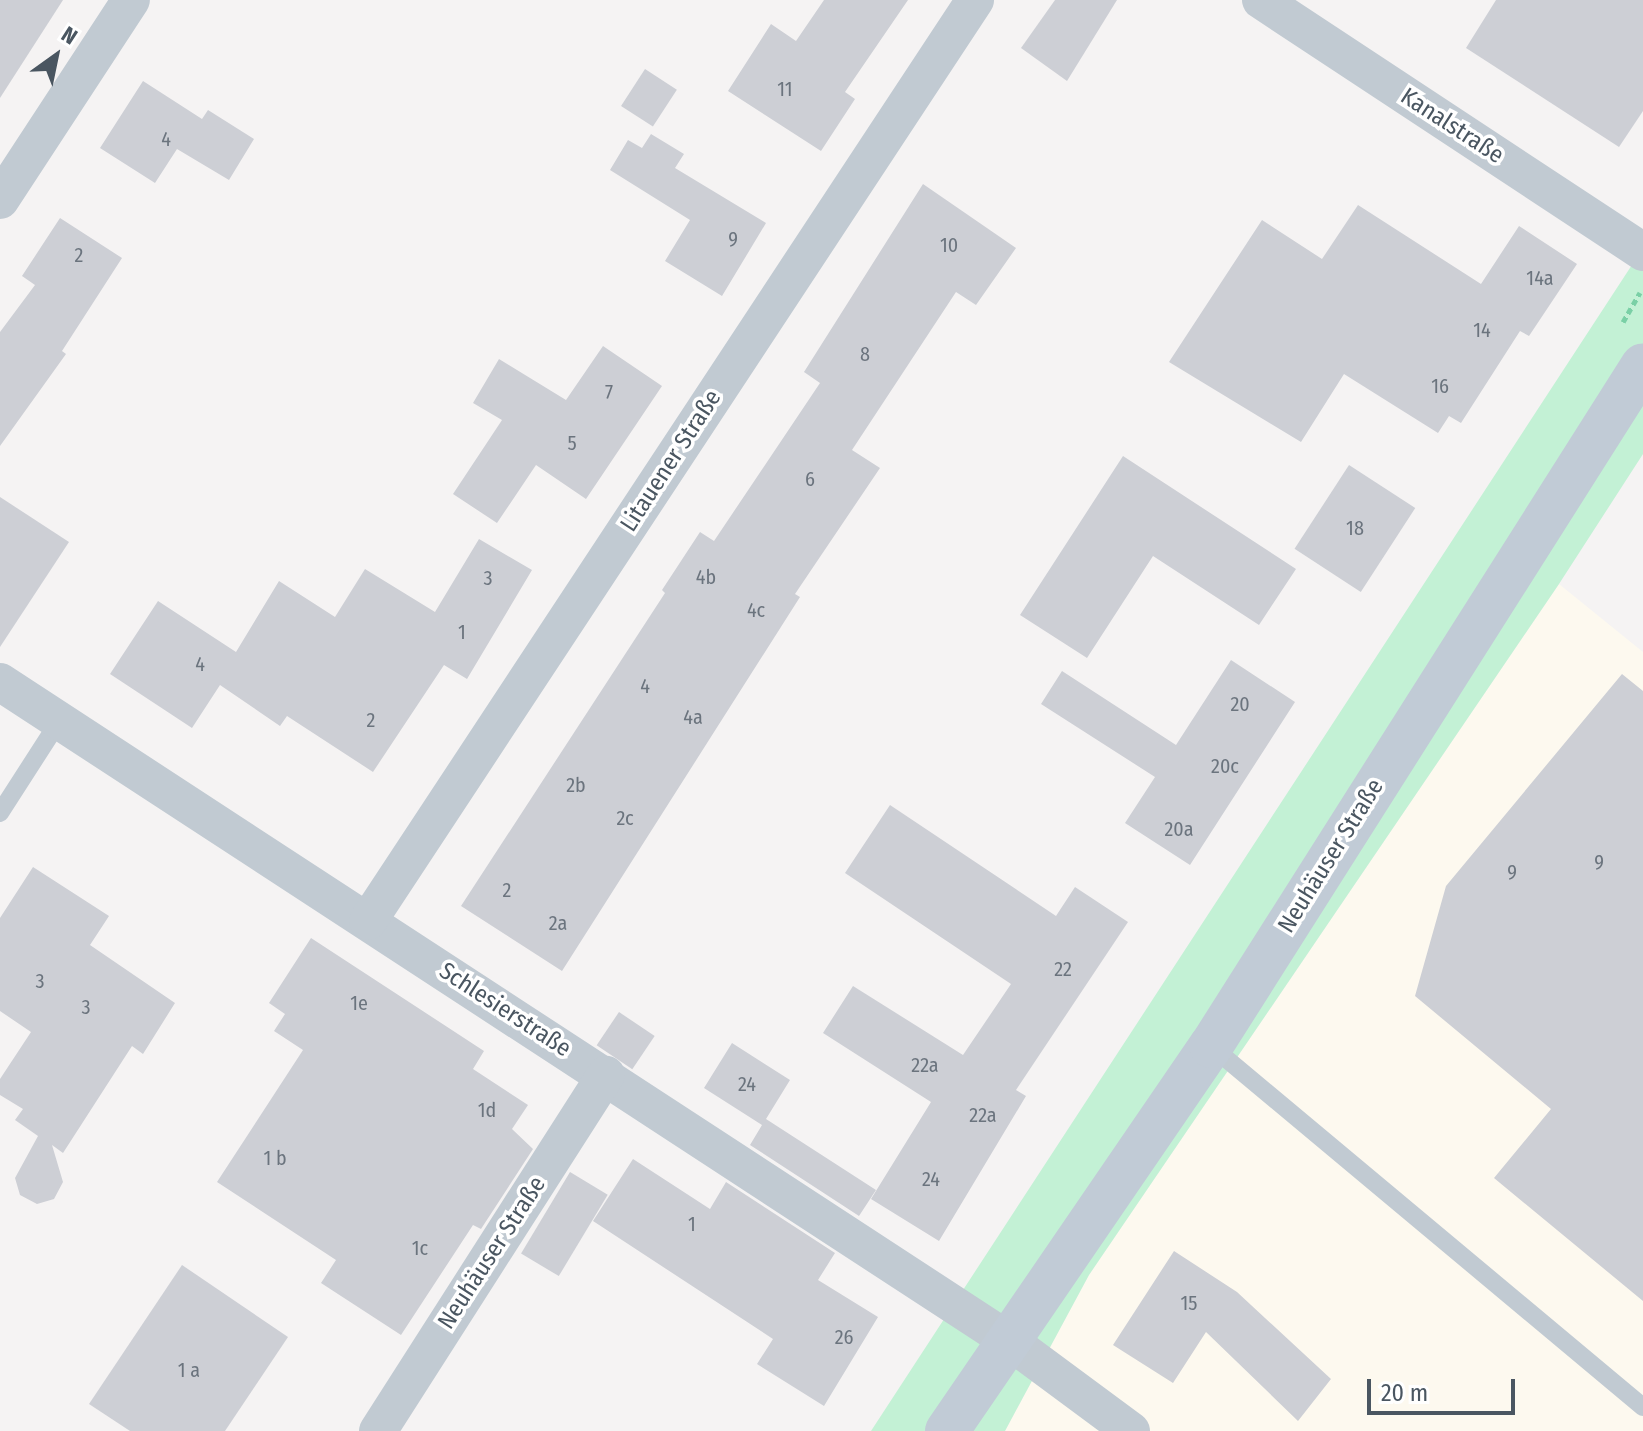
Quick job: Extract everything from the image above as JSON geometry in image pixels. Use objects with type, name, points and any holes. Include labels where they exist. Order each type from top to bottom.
[{"type":"main road","name":"Neuhäuser Straße","points":[[947,1431],[1211,1046],[1643,365]]},
{"type":"street","points":[[0,200],[131,0]]},
{"type":"street","name":"Litauener Straße","points":[[368,921],[975,0]]},
{"type":"street","name":"Kanalstraße","points":[[1261,0],[1643,252]]},
{"type":"street","name":"Schlesierstraße","points":[[0,682],[1008,1340]]},
{"type":"street","name":"Neuhäuser Straße","points":[[378,1431],[606,1075]]},
{"type":"street","points":[[1008,1340],[1131,1431]]},
{"type":"lane","points":[[0,813],[59,721]]},
{"type":"lane","points":[[1211,1046],[1643,1407]]},
{"type":"shaded area","points":[[1559,584],[1643,652],[1643,1431],[1005,1431],[1089,1275]]},
{"type":"green space","points":[[1643,248],[1643,454],[1559,584],[1089,1275],[1005,1431],[871,1431]]},
{"type":"building","points":[[0,0],[63,0],[0,98]]},
{"type":"building","points":[[824,0],[908,0],[845,92],[855,99],[821,151],[728,91],[771,24],[796,41]]},
{"type":"building","points":[[1055,0],[1117,0],[1067,81],[1021,48]]},
{"type":"building","points":[[1496,0],[1643,0],[1643,111],[1619,147],[1466,48]]},
{"type":"building","points":[[645,69],[677,90],[653,127],[621,106]]},
{"type":"building","points":[[143,81],[202,119],[208,110],[254,139],[229,180],[177,149],[155,183],[100,148]]},
{"type":"building","points":[[651,134],[684,154],[675,168],[766,223],[722,296],[665,261],[690,220],[610,170],[628,140],[642,148]]},
{"type":"building","points":[[923,184],[1016,248],[976,305],[956,292],[852,450],[880,468],[795,594],[800,597],[562,971],[461,906],[665,593],[662,590],[700,532],[714,541],[820,383],[804,372]]},
{"type":"building","points":[[1358,205],[1481,284],[1519,226],[1577,264],[1529,336],[1520,331],[1461,423],[1449,416],[1438,433],[1344,374],[1301,442],[1169,362],[1262,220],[1322,259]]},
{"type":"building","points":[[60,218],[122,258],[62,351],[66,354],[0,446],[0,332],[35,285],[22,276]]},
{"type":"building","points":[[603,346],[662,386],[586,499],[536,465],[497,523],[453,494],[502,420],[473,403],[499,359],[566,400]]},
{"type":"building","points":[[1123,456],[1296,569],[1259,625],[1153,556],[1087,658],[1020,615]]},
{"type":"building","points":[[1349,465],[1415,508],[1361,592],[1295,549]]},
{"type":"building","points":[[0,497],[69,542],[0,647]]},
{"type":"building","points":[[479,539],[532,570],[467,679],[444,665],[373,772],[287,716],[280,726],[220,685],[192,728],[110,674],[158,601],[236,652],[279,581],[335,617],[365,569],[435,612]]},
{"type":"building","points":[[1231,660],[1295,702],[1190,865],[1125,823],[1155,777],[1041,704],[1062,671],[1176,745]]},
{"type":"building","points":[[1622,674],[1643,691],[1643,1301],[1494,1178],[1551,1109],[1415,996],[1446,886]]},
{"type":"building","points":[[890,805],[1056,916],[1075,887],[1128,922],[1016,1090],[1026,1096],[939,1241],[871,1199],[931,1102],[823,1033],[853,986],[963,1055],[1011,984],[845,873]]},
{"type":"building","points":[[33,867],[109,916],[90,945],[175,1003],[143,1054],[132,1046],[63,1153],[52,1145],[63,1182],[54,1199],[37,1204],[20,1195],[15,1178],[38,1136],[15,1120],[23,1109],[0,1095],[0,1079],[31,1032],[0,1011],[0,918]]},
{"type":"building","points":[[311,938],[484,1051],[473,1069],[528,1105],[512,1129],[533,1149],[481,1229],[473,1225],[401,1335],[321,1283],[336,1260],[217,1182],[303,1050],[274,1031],[285,1014],[269,1003]]},
{"type":"building","points":[[619,1012],[655,1036],[632,1069],[597,1045]]},
{"type":"building","points":[[732,1043],[790,1080],[766,1119],[876,1190],[859,1216],[750,1145],[762,1125],[704,1088]]},
{"type":"building","points":[[633,1159],[710,1209],[726,1182],[835,1253],[818,1280],[878,1317],[824,1406],[757,1364],[773,1339],[593,1221]]},
{"type":"building","points":[[570,1172],[608,1195],[559,1276],[521,1253]]},
{"type":"building","points":[[1174,1251],[1237,1292],[1331,1379],[1298,1421],[1206,1332],[1173,1383],[1113,1345]]},
{"type":"building","points":[[182,1265],[288,1337],[225,1431],[130,1431],[89,1404]]}]
